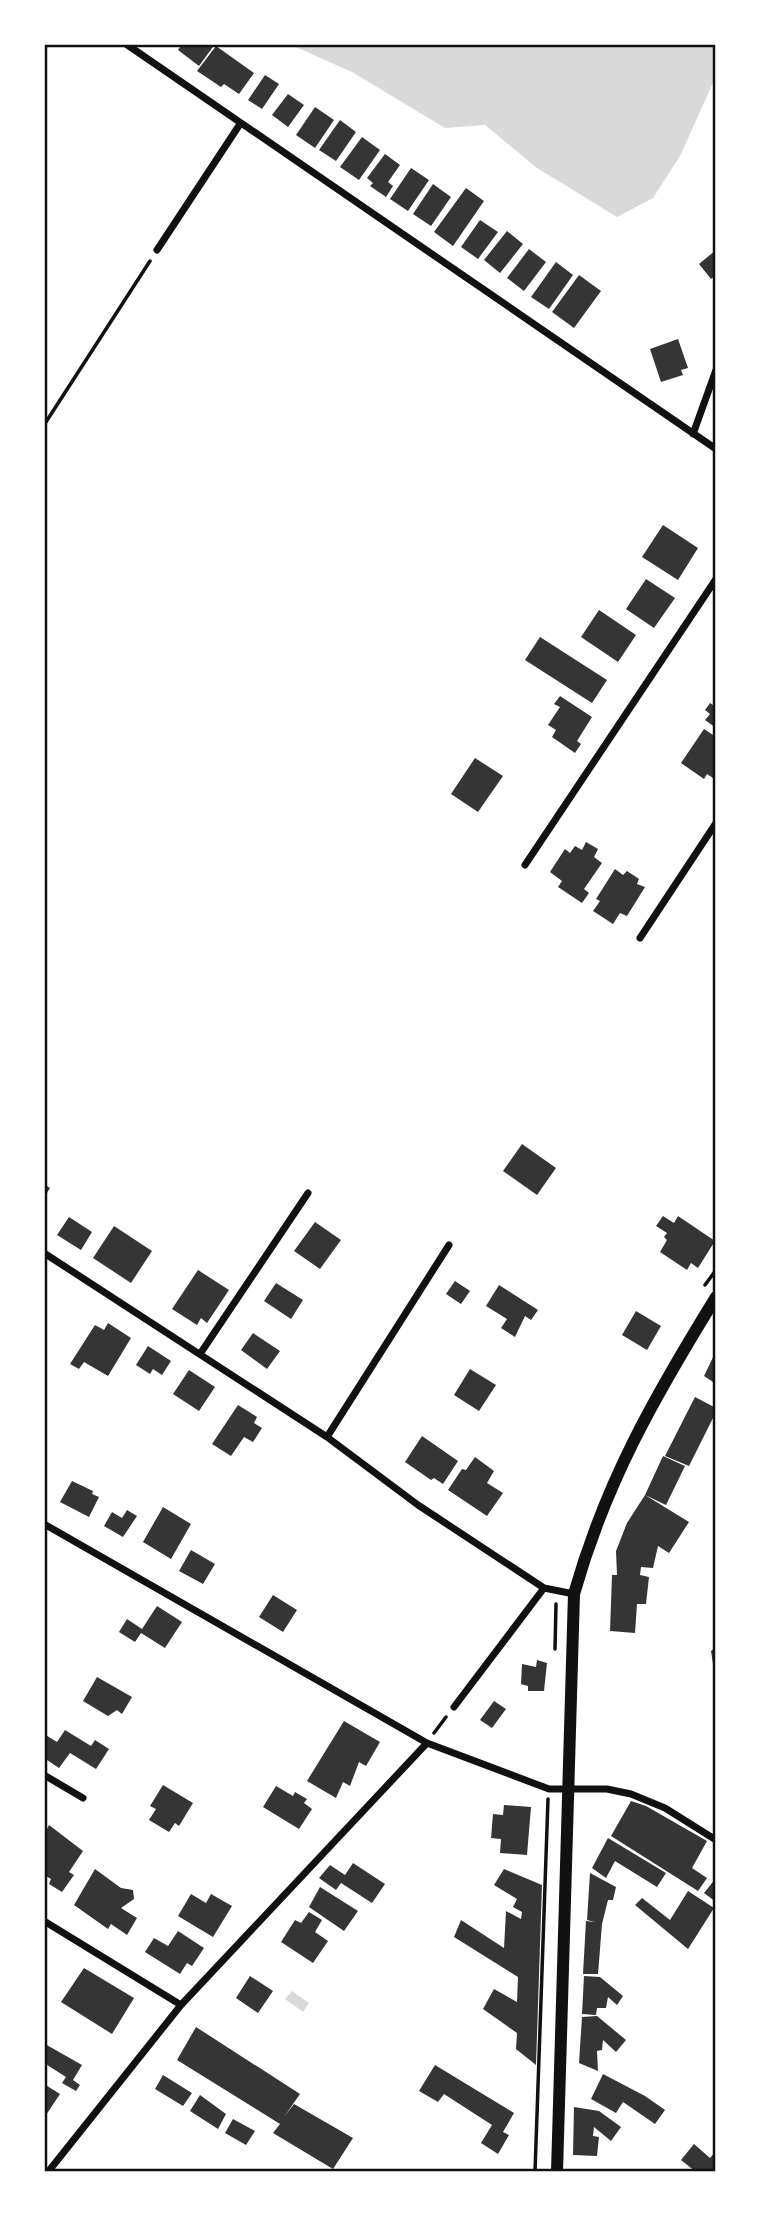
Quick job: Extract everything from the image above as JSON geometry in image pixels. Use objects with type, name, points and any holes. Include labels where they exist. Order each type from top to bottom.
[{"type":"street","points":[[126,44],[716,449]]},
{"type":"street","points":[[157,250],[240,124]]},
{"type":"street","points":[[693,435],[716,370]]},
{"type":"street","points":[[525,865],[716,579]]},
{"type":"street","points":[[640,938],[716,823]]},
{"type":"street","points":[[200,1354],[308,1193]]},
{"type":"street","points":[[327,1437],[449,1245]]},
{"type":"street","points":[[44,1253],[327,1437],[418,1505],[544,1588],[574,1594]]},
{"type":"street","points":[[556,2172],[574,1594],[591,1533],[626,1453],[716,1297]]},
{"type":"street","points":[[44,1524],[427,1743],[549,1788],[607,1789],[631,1794],[665,1808],[716,1840]]},
{"type":"street","points":[[454,1707],[544,1588]]},
{"type":"street","points":[[48,2172],[181,2006],[427,1743]]},
{"type":"street","points":[[44,1775],[83,1798]]},
{"type":"street","points":[[44,1921],[181,2006]]},
{"type":"path","points":[[44,425],[157,250]]},
{"type":"path","points":[[427,1743],[454,1707]]},
{"type":"path","points":[[535,2172],[549,1788]]},
{"type":"shaded area","points":[[289,44],[716,44],[716,76],[680,156],[653,198],[617,217],[537,168],[485,125],[445,128],[352,72]]},
{"type":"shaded area","points":[[292,1991],[309,2003],[303,2012],[285,1999]]},
{"type":"building","points":[[182,44],[215,44],[199,66],[178,50]]},
{"type":"building","points":[[216,46],[254,73],[239,94],[224,84],[221,87],[197,71]]},
{"type":"building","points":[[265,75],[279,84],[262,109],[248,100]]},
{"type":"building","points":[[288,94],[304,105],[288,127],[272,115]]},
{"type":"building","points":[[315,107],[334,120],[315,148],[296,135]]},
{"type":"building","points":[[340,120],[356,132],[336,161],[319,150]]},
{"type":"building","points":[[362,137],[380,150],[359,180],[340,167]]},
{"type":"building","points":[[385,154],[400,165],[388,182],[393,186],[386,197],[370,186],[373,183],[367,178]]},
{"type":"building","points":[[411,168],[429,180],[408,211],[390,199]]},
{"type":"building","points":[[433,184],[451,197],[431,226],[413,214]]},
{"type":"building","points":[[466,188],[484,201],[453,246],[434,232]]},
{"type":"building","points":[[480,220],[498,232],[478,259],[461,247]]},
{"type":"building","points":[[507,231],[523,244],[500,273],[484,260]]},
{"type":"building","points":[[529,249],[546,262],[524,291],[507,278]]},
{"type":"building","points":[[716,250],[716,275],[711,279],[699,264]]},
{"type":"building","points":[[556,262],[573,275],[549,309],[531,297]]},
{"type":"building","points":[[579,275],[601,291],[574,328],[552,312]]},
{"type":"building","points":[[678,339],[688,368],[681,370],[683,375],[661,382],[650,349]]},
{"type":"building","points":[[663,525],[698,548],[678,580],[642,557]]},
{"type":"building","points":[[646,579],[675,598],[654,628],[626,609]]},
{"type":"building","points":[[599,610],[636,635],[618,662],[581,637]]},
{"type":"building","points":[[540,637],[607,680],[592,703],[525,660]]},
{"type":"building","points":[[560,696],[592,717],[577,741],[581,744],[575,753],[552,737],[556,730],[548,725],[560,707],[554,704]]},
{"type":"building","points":[[710,703],[716,707],[716,728],[705,720],[710,714],[705,710]]},
{"type":"building","points":[[704,729],[716,737],[716,780],[707,774],[704,779],[681,763]]},
{"type":"building","points":[[475,758],[503,776],[478,812],[451,794]]},
{"type":"building","points":[[586,842],[598,849],[594,857],[602,863],[584,889],[589,893],[582,903],[558,887],[562,881],[550,872],[565,849],[570,853],[575,846],[582,850]]},
{"type":"building","points":[[615,869],[623,875],[627,871],[639,879],[637,884],[645,887],[627,916],[620,913],[613,924],[593,911],[600,901],[596,899]]},
{"type":"building","points":[[522,1144],[556,1168],[537,1195],[503,1171]]},
{"type":"building","points":[[44,1184],[50,1188],[44,1198]]},
{"type":"building","points":[[663,1216],[674,1223],[678,1216],[715,1241],[698,1268],[691,1263],[687,1270],[660,1252],[667,1240],[664,1237],[667,1233],[656,1226]]},
{"type":"building","points":[[69,1217],[92,1232],[81,1250],[57,1235]]},
{"type":"building","points":[[315,1222],[341,1240],[320,1269],[294,1251]]},
{"type":"building","points":[[114,1226],[152,1251],[131,1283],[93,1258]]},
{"type":"building","points":[[198,1270],[229,1290],[207,1323],[201,1318],[197,1325],[172,1309]]},
{"type":"building","points":[[455,1281],[470,1291],[461,1304],[446,1294]]},
{"type":"building","points":[[276,1283],[303,1300],[291,1319],[264,1301]]},
{"type":"building","points":[[499,1285],[538,1310],[531,1320],[525,1316],[515,1337],[501,1328],[507,1319],[486,1306]]},
{"type":"building","points":[[636,1311],[661,1326],[647,1350],[622,1335]]},
{"type":"building","points":[[108,1323],[131,1338],[108,1376],[84,1362],[79,1369],[70,1364],[95,1325],[104,1330]]},
{"type":"building","points":[[253,1333],[280,1351],[267,1369],[241,1350]]},
{"type":"building","points":[[148,1346],[171,1361],[162,1375],[153,1369],[150,1374],[136,1365]]},
{"type":"building","points":[[716,1351],[716,1384],[704,1376]]},
{"type":"building","points":[[470,1369],[496,1385],[479,1411],[454,1395]]},
{"type":"building","points":[[189,1370],[215,1387],[199,1411],[173,1394]]},
{"type":"building","points":[[695,1397],[716,1408],[716,1412],[689,1466],[665,1456]]},
{"type":"building","points":[[238,1405],[257,1417],[254,1423],[262,1428],[253,1442],[244,1437],[231,1456],[212,1444]]},
{"type":"building","points":[[422,1436],[458,1461],[443,1484],[434,1478],[431,1480],[405,1462]]},
{"type":"building","points":[[663,1456],[685,1466],[666,1505],[645,1495]]},
{"type":"building","points":[[475,1457],[494,1471],[487,1483],[503,1493],[487,1516],[448,1490],[462,1469],[466,1470]]},
{"type":"building","points":[[72,1481],[93,1491],[92,1494],[99,1497],[89,1517],[60,1502]]},
{"type":"building","points":[[645,1495],[689,1522],[669,1553],[658,1546],[653,1568],[641,1567],[640,1575],[649,1577],[646,1604],[637,1604],[635,1633],[610,1631],[612,1575],[617,1575],[616,1551],[627,1523]]},
{"type":"building","points":[[163,1507],[191,1524],[171,1559],[143,1542]]},
{"type":"building","points":[[127,1510],[137,1516],[123,1537],[104,1526],[112,1512],[122,1518]]},
{"type":"building","points":[[191,1550],[215,1564],[203,1584],[179,1571]]},
{"type":"building","points":[[273,1595],[297,1610],[283,1632],[259,1617]]},
{"type":"building","points":[[157,1606],[182,1622],[165,1648],[141,1633],[135,1642],[119,1632],[127,1619],[142,1629]]},
{"type":"building","points":[[716,1647],[716,1677],[715,1677],[711,1651]]},
{"type":"building","points":[[537,1660],[547,1663],[544,1691],[528,1691],[528,1686],[521,1684],[522,1664],[536,1667]]},
{"type":"building","points":[[97,1677],[132,1697],[122,1714],[117,1710],[108,1716],[83,1701]]},
{"type":"building","points":[[494,1701],[506,1709],[492,1728],[480,1720]]},
{"type":"building","points":[[344,1721],[380,1742],[366,1766],[359,1762],[350,1786],[343,1782],[336,1798],[307,1781]]},
{"type":"building","points":[[65,1730],[91,1746],[95,1740],[109,1749],[96,1769],[70,1753],[59,1768],[44,1758],[44,1734],[57,1742]]},
{"type":"building","points":[[163,1785],[193,1803],[179,1826],[175,1823],[169,1832],[149,1820],[156,1809],[150,1806]]},
{"type":"building","points":[[276,1786],[293,1796],[295,1792],[307,1799],[304,1803],[312,1809],[299,1829],[263,1807]]},
{"type":"building","points":[[631,1801],[646,1806],[707,1841],[692,1868],[707,1878],[698,1891],[611,1836]]},
{"type":"building","points":[[504,1805],[531,1807],[527,1855],[500,1853],[501,1839],[491,1838],[493,1814],[503,1815]]},
{"type":"building","points":[[49,1825],[83,1851],[69,1872],[74,1875],[62,1892],[49,1884],[51,1879],[44,1875],[44,1835]]},
{"type":"building","points":[[608,1838],[666,1873],[657,1887],[615,1861],[606,1878],[592,1868]]},
{"type":"building","points":[[353,1863],[385,1884],[372,1903],[341,1883],[336,1890],[319,1878],[330,1865],[345,1875]]},
{"type":"building","points":[[95,1869],[121,1888],[133,1890],[134,1899],[121,1908],[137,1918],[127,1935],[111,1924],[108,1929],[74,1905]]},
{"type":"building","points":[[504,1869],[542,1885],[536,2065],[516,2049],[517,2033],[483,2009],[494,1989],[517,2002],[518,1977],[454,1937],[461,1920],[504,1948],[506,1911],[521,1919],[522,1912],[513,1907],[517,1899],[494,1885]]},
{"type":"building","points":[[590,1873],[616,1887],[613,1900],[608,1900],[602,1924],[598,1974],[583,1974],[586,1921],[595,1922],[587,1920]]},
{"type":"building","points":[[716,1878],[716,1902],[704,1893]]},
{"type":"building","points":[[320,1887],[358,1911],[344,1931],[309,1907]]},
{"type":"building","points":[[688,1891],[714,1908],[688,1949],[635,1905],[642,1898],[670,1920]]},
{"type":"building","points":[[191,1894],[206,1903],[211,1894],[232,1906],[213,1937],[178,1916]]},
{"type":"building","points":[[309,1912],[322,1920],[315,1932],[328,1941],[313,1963],[281,1942],[295,1920],[301,1923]]},
{"type":"building","points":[[178,1931],[204,1948],[192,1966],[187,1963],[180,1974],[145,1952],[154,1938],[168,1946]]},
{"type":"building","points":[[84,1968],[134,1998],[112,2034],[61,2002]]},
{"type":"building","points":[[250,1976],[273,1991],[258,2013],[236,1998]]},
{"type":"building","points":[[584,1976],[600,1977],[623,1996],[617,2005],[608,1997],[606,2008],[597,2008],[596,2015],[582,2014]]},
{"type":"building","points":[[597,2016],[626,2040],[616,2052],[603,2040],[602,2050],[597,2051],[598,2071],[579,2063],[582,2017]]},
{"type":"building","points":[[196,2027],[300,2094],[284,2117],[294,2104],[353,2138],[333,2169],[273,2133],[280,2124],[177,2060]]},
{"type":"building","points":[[45,2044],[82,2065],[73,2080],[80,2085],[76,2091],[62,2083],[66,2077],[44,2063]]},
{"type":"building","points":[[435,2065],[514,2113],[503,2132],[509,2135],[498,2154],[481,2143],[492,2125],[444,2094],[438,2102],[419,2091]]},
{"type":"building","points":[[603,2074],[665,2110],[655,2124],[623,2102],[616,2113],[591,2099]]},
{"type":"building","points":[[163,2075],[192,2093],[183,2106],[155,2089]]},
{"type":"building","points":[[44,2084],[60,2094],[44,2118]]},
{"type":"building","points":[[200,2095],[226,2114],[218,2129],[190,2111]]},
{"type":"building","points":[[574,2107],[599,2111],[621,2127],[611,2141],[594,2127],[593,2136],[599,2137],[597,2156],[573,2155]]},
{"type":"building","points":[[233,2119],[255,2131],[246,2145],[225,2133]]},
{"type":"building","points":[[694,2144],[710,2158],[716,2151],[716,2172],[696,2172],[681,2160]]}]
